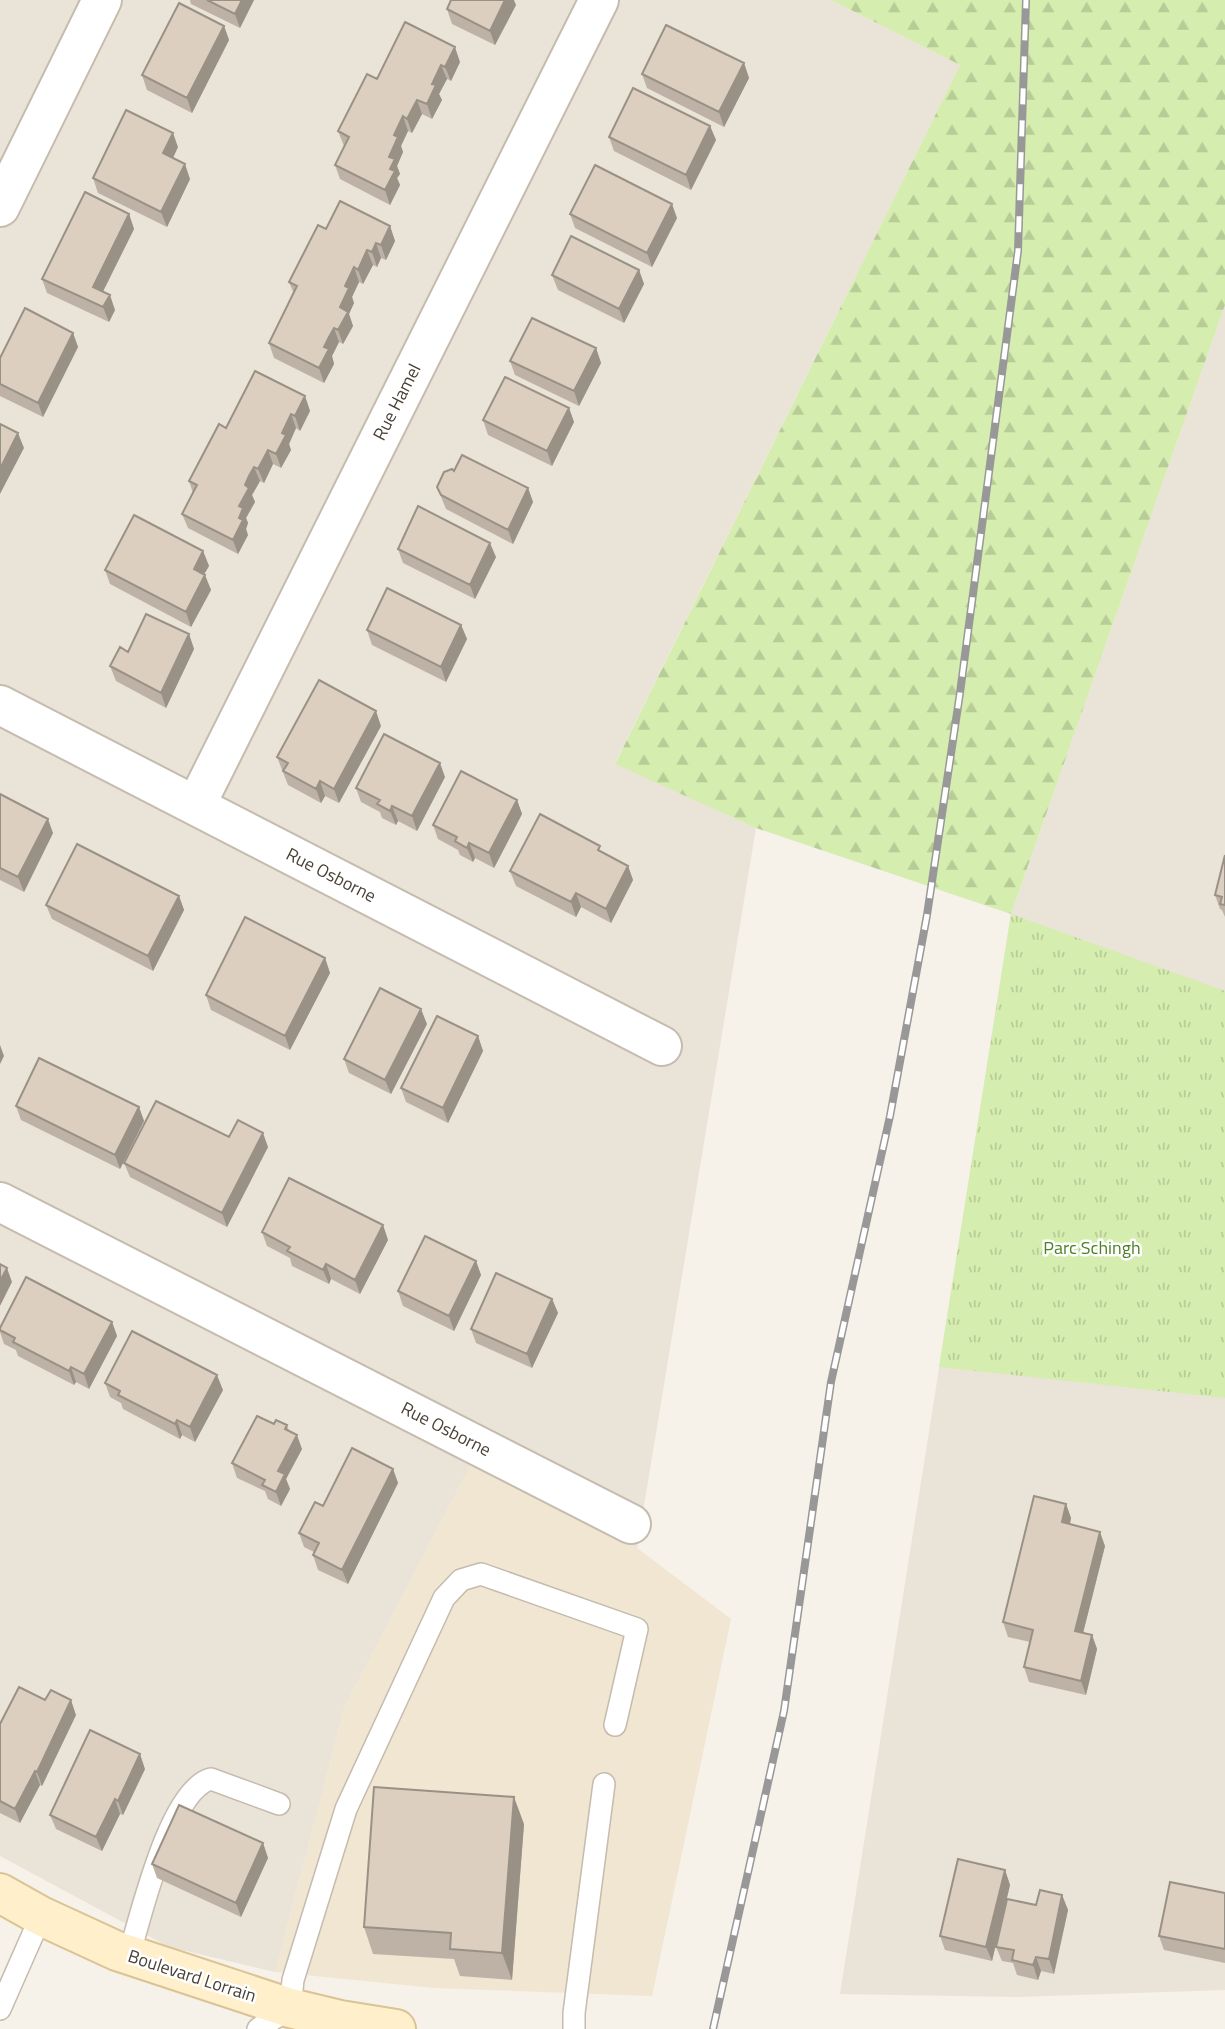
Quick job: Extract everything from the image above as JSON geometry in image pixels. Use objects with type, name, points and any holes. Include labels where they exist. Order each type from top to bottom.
[{"type":"main road","name":"Boulevard Lorrain","points":[[0,1893],[41,1916],[129,1955],[290,2008],[396,2029]]},
{"type":"street","points":[[0,207],[102,0]]},
{"type":"street","name":"Rue Hamel","points":[[196,805],[599,0]]},
{"type":"street","name":"Rue Osborne","points":[[0,705],[662,1046]]},
{"type":"street","name":"Rue Osborne","points":[[0,1202],[631,1524]]},
{"type":"lane","points":[[258,2029],[290,2008],[293,1980],[346,1809],[444,1598],[461,1580],[481,1574],[637,1629],[615,1725]]},
{"type":"lane","points":[[129,1955],[153,1868],[181,1806],[202,1782],[211,1779],[279,1804]]},
{"type":"lane","points":[[574,2029],[604,1784]]},
{"type":"lane","points":[[0,2009],[41,1916]]},
{"type":"shaded area","points":[[0,0],[831,0],[960,65],[615,763],[756,828],[637,1548],[475,1457],[345,1706],[275,1972],[169,1947],[0,1856]]},
{"type":"shaded area","points":[[1225,305],[1225,1990],[1017,1997],[840,1994],[1011,914]]},
{"type":"shaded area","points":[[475,1457],[637,1548],[731,1619],[652,1996],[434,1988],[275,1972],[345,1706]]},
{"type":"green space","points":[[831,0],[1225,0],[1225,305],[1011,914],[756,828],[615,764],[960,65]]},
{"type":"green space","name":"Parc Schingh","points":[[1011,914],[1225,991],[1225,1398],[939,1367]]},
{"type":"building","points":[[207,0],[242,0],[235,14]]},
{"type":"building","points":[[451,0],[505,0],[490,31],[447,9]]},
{"type":"building","points":[[179,3],[224,26],[187,98],[142,75]]},
{"type":"building","points":[[405,22],[455,47],[445,67],[441,65],[427,104],[417,100],[407,119],[403,116],[394,135],[398,137],[389,157],[395,159],[390,169],[395,171],[385,190],[335,165],[349,137],[338,131],[367,74],[377,79]]},
{"type":"building","points":[[666,25],[744,63],[719,112],[642,74]]},
{"type":"building","points":[[633,88],[710,126],[686,175],[609,137]]},
{"type":"building","points":[[126,110],[173,133],[163,153],[185,164],[161,212],[93,178]]},
{"type":"building","points":[[595,165],[672,204],[647,253],[570,214]]},
{"type":"building","points":[[85,192],[129,214],[93,287],[110,295],[103,307],[42,279]]},
{"type":"building","points":[[340,201],[390,226],[381,245],[376,243],[372,252],[367,250],[358,270],[354,267],[345,286],[349,288],[340,307],[348,312],[338,330],[334,328],[329,337],[324,347],[329,349],[319,368],[269,343],[297,286],[289,282],[318,225],[326,229]]},
{"type":"building","points":[[571,236],[639,270],[619,309],[552,275]]},
{"type":"building","points":[[25,308],[73,333],[38,403],[0,384],[0,358]]},
{"type":"building","points":[[532,318],[596,348],[574,391],[510,361]]},
{"type":"building","points":[[255,371],[305,396],[295,416],[291,414],[282,433],[286,435],[276,454],[268,450],[258,469],[254,467],[249,476],[245,485],[249,488],[239,506],[243,508],[239,518],[243,520],[233,540],[182,514],[197,485],[189,481],[219,424],[226,428]]},
{"type":"building","points":[[505,377],[569,408],[547,451],[483,420]]},
{"type":"building","points":[[0,424],[18,433],[0,469]]},
{"type":"building","points":[[462,455],[528,488],[508,530],[441,495],[437,487],[444,472],[452,469],[454,471]]},
{"type":"building","points":[[418,506],[490,543],[470,585],[398,549]]},
{"type":"building","points":[[134,515],[203,551],[194,569],[205,575],[186,612],[105,570]]},
{"type":"building","points":[[387,588],[461,625],[441,667],[367,630]]},
{"type":"building","points":[[146,614],[189,634],[161,693],[110,666],[120,647],[128,652]]},
{"type":"building","points":[[319,680],[376,711],[334,789],[320,781],[316,789],[283,771],[288,763],[277,757]]},
{"type":"building","points":[[384,734],[440,763],[412,816],[392,806],[390,811],[377,804],[380,800],[356,788]]},
{"type":"building","points":[[461,771],[517,800],[489,853],[469,843],[467,848],[455,841],[457,837],[433,825]]},
{"type":"building","points":[[0,794],[48,819],[18,877],[0,868]]},
{"type":"building","points":[[540,814],[600,846],[598,850],[628,866],[606,909],[576,893],[571,902],[510,871]]},
{"type":"building","points":[[77,844],[179,896],[148,956],[46,905]]},
{"type":"building","points":[[1225,855],[1225,905],[1220,904],[1222,897],[1215,895]]},
{"type":"building","points":[[245,917],[325,958],[285,1036],[206,995]]},
{"type":"building","points":[[380,988],[421,1009],[385,1080],[344,1059]]},
{"type":"building","points":[[437,1016],[478,1036],[443,1108],[401,1088]]},
{"type":"building","points":[[39,1058],[139,1107],[115,1155],[16,1106]]},
{"type":"building","points":[[156,1101],[229,1137],[238,1120],[263,1133],[222,1213],[124,1163]]},
{"type":"building","points":[[289,1178],[383,1225],[355,1280],[326,1264],[323,1270],[287,1251],[290,1247],[262,1232]]},
{"type":"building","points":[[425,1236],[476,1261],[449,1316],[398,1291]]},
{"type":"building","points":[[0,1264],[7,1268],[0,1281]]},
{"type":"building","points":[[496,1273],[552,1299],[527,1354],[471,1329]]},
{"type":"building","points":[[26,1277],[112,1322],[84,1374],[71,1367],[69,1371],[13,1342],[15,1338],[0,1330]]},
{"type":"building","points":[[132,1331],[217,1375],[190,1427],[177,1420],[175,1424],[118,1395],[120,1391],[105,1383]]},
{"type":"building","points":[[257,1416],[274,1424],[276,1420],[287,1425],[285,1429],[297,1435],[278,1471],[285,1474],[276,1492],[262,1485],[265,1480],[232,1463]]},
{"type":"building","points":[[352,1448],[393,1469],[342,1570],[313,1555],[319,1543],[299,1533],[315,1502],[323,1506]]},
{"type":"building","points":[[1034,1496],[1066,1504],[1062,1522],[1100,1532],[1075,1631],[1092,1635],[1081,1681],[1024,1667],[1033,1630],[1003,1622]]},
{"type":"building","points":[[19,1687],[45,1700],[51,1690],[71,1700],[37,1772],[35,1771],[15,1809],[0,1801],[0,1724]]},
{"type":"building","points":[[90,1730],[140,1754],[118,1801],[115,1799],[96,1837],[50,1815]]},
{"type":"building","points":[[374,1787],[514,1797],[502,1953],[450,1949],[451,1933],[364,1927]]},
{"type":"building","points":[[179,1805],[263,1843],[236,1903],[152,1864]]},
{"type":"building","points":[[958,1859],[1005,1870],[986,1947],[940,1936]]},
{"type":"building","points":[[1170,1882],[1225,1893],[1225,1949],[1159,1936]]},
{"type":"building","points":[[1040,1890],[1062,1895],[1049,1959],[1036,1957],[1033,1965],[1012,1960],[1014,1950],[996,1947],[1007,1899],[1036,1905]]},
{"type":"railway","points":[[713,2029],[784,1711],[831,1382],[890,1116],[927,915],[960,693],[1018,251],[1026,0]]}]
